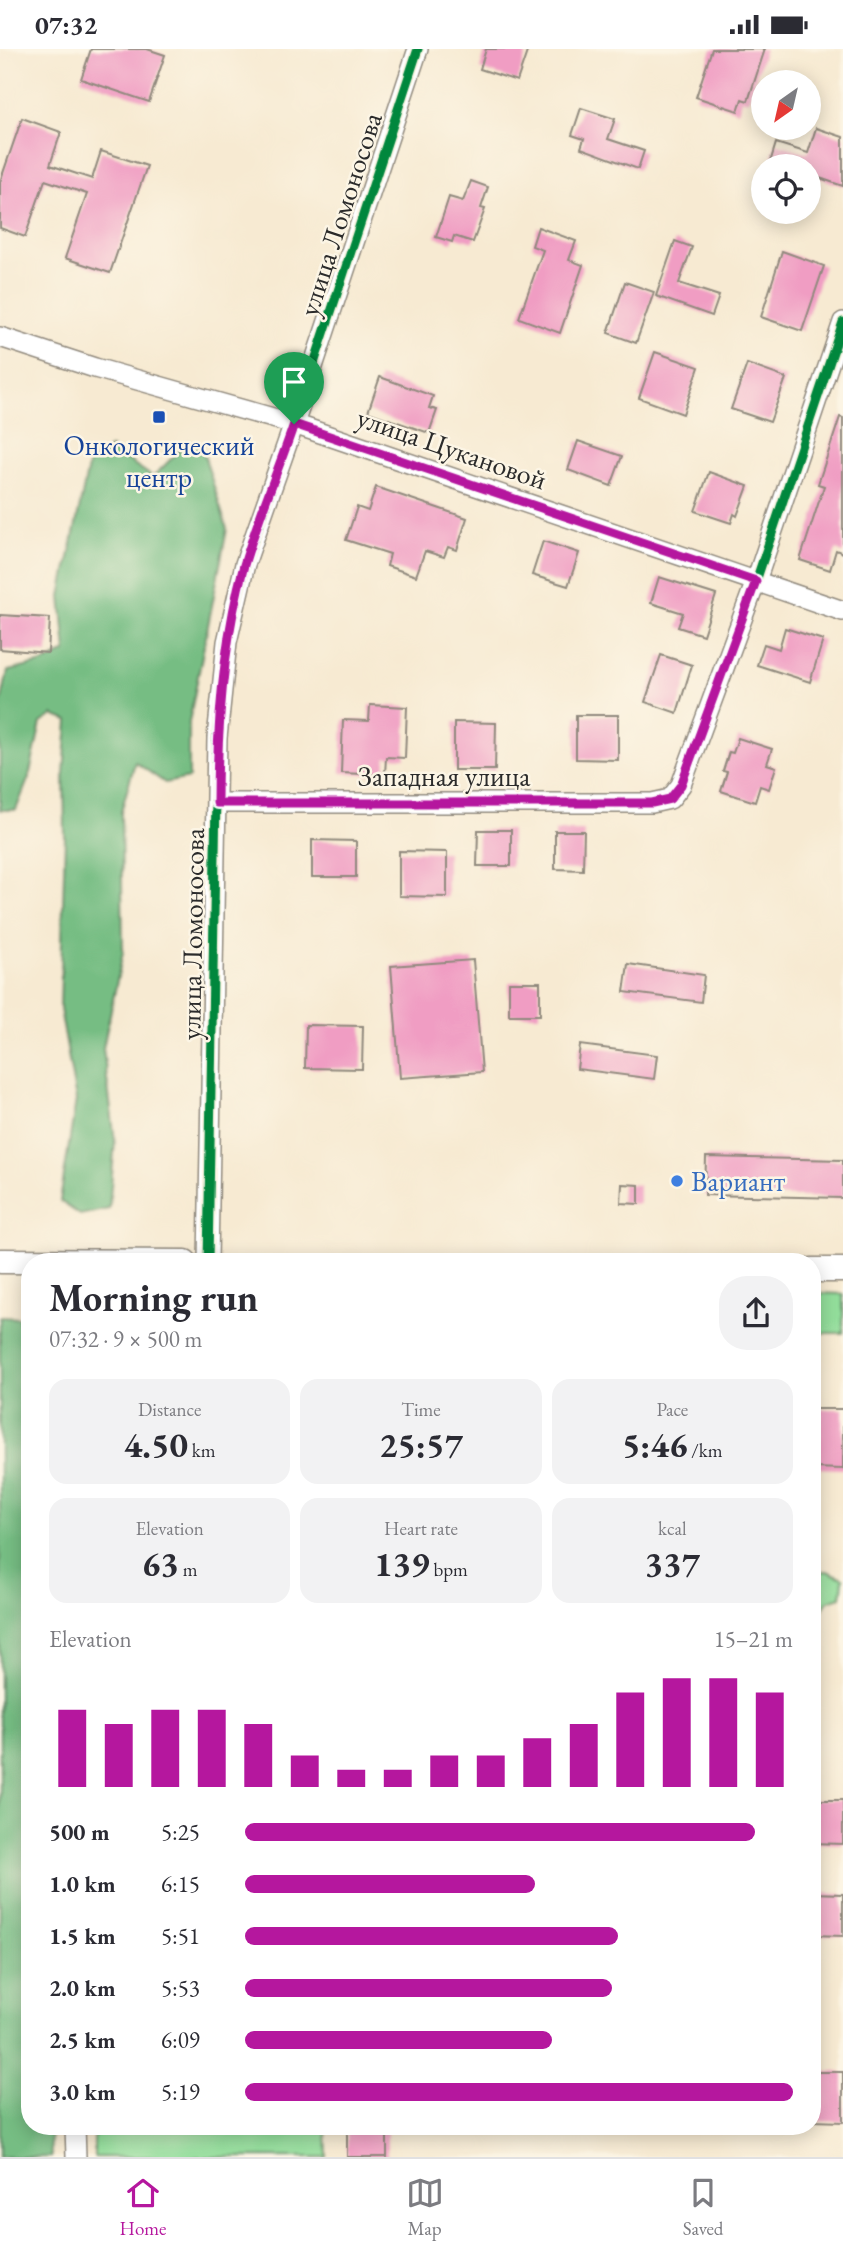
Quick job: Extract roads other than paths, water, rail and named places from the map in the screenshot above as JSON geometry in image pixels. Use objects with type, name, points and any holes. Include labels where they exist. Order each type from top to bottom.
[{"type":"main road","points":[[0,1261],[21,1261]]},
{"type":"main road","points":[[821,1269],[843,1270]]},
{"type":"street","name":"улица Ломоносова","points":[[208,1253],[217,738],[227,642],[245,564],[418,49]]},
{"type":"street","points":[[756,581],[843,322]]},
{"type":"street","name":"улица Цукановой","points":[[0,337],[95,368],[294,424],[843,611]]},
{"type":"street","name":"Западная улица","points":[[217,803],[652,803],[670,799],[681,785],[756,581]]},
{"type":"street","points":[[75,2135],[76,2157]]},
{"type":"place","name":"Онкологический центр","points":[[159,417]]},
{"type":"place","name":"Вариант","points":[[677,1181]]}]
